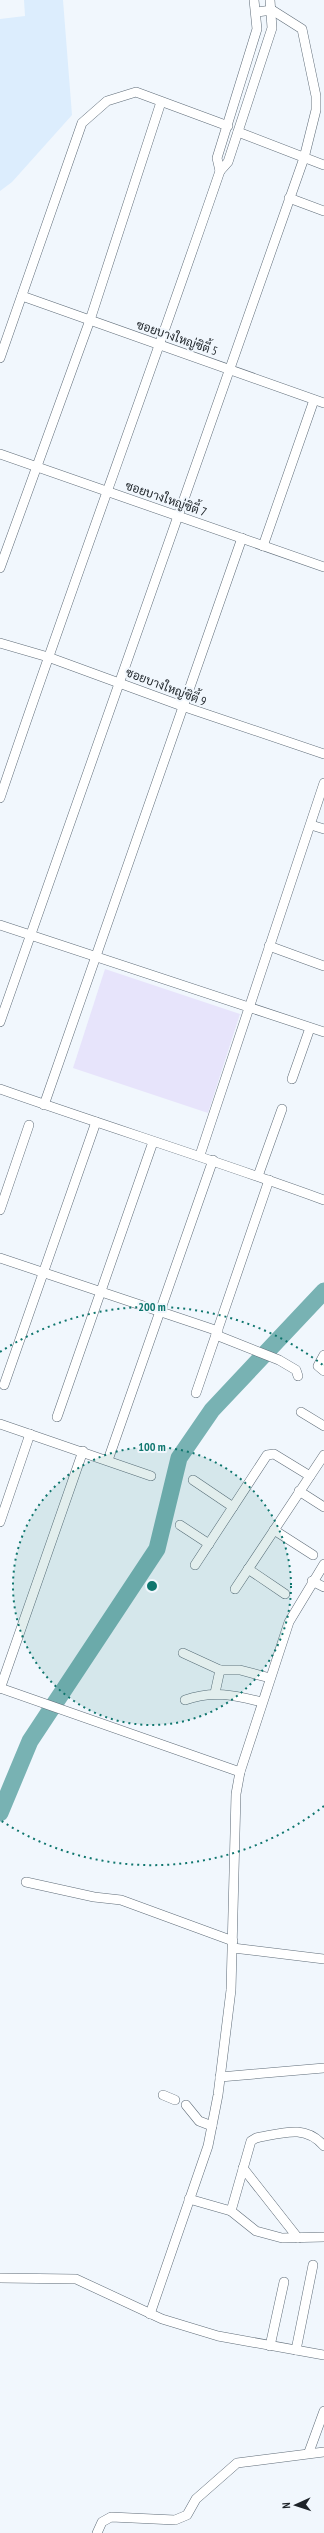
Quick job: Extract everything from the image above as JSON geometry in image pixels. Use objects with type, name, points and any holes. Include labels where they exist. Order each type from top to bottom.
[{"type":"street","points":[[220,171],[217,158],[257,29],[254,0]]},
{"type":"street","points":[[0,798],[48,657],[109,492],[220,171],[228,162],[272,28],[272,10],[270,0]]},
{"type":"street","points":[[0,1022],[118,681],[178,516],[304,158],[316,110],[316,96],[302,29],[272,10],[256,12]]},
{"type":"street","points":[[0,358],[82,122],[107,101],[136,92],[228,126]]},
{"type":"street","points":[[0,568],[38,467],[90,320],[161,102]]},
{"type":"street","points":[[238,132],[324,165]]},
{"type":"street","points":[[289,198],[324,211]]},
{"type":"street","name":"ซอยบางใหญ่ซิตี้ 5","points":[[22,296],[324,403]]},
{"type":"street","points":[[262,546],[314,400]]},
{"type":"street","name":"ซอยบางใหญ่ซิตี้ 7","points":[[0,454],[324,567]]},
{"type":"street","points":[[44,1104],[242,538]]},
{"type":"street","name":"ซอยบางใหญ่ซิตี้ 9","points":[[0,643],[48,657],[118,681],[182,706],[324,754]]},
{"type":"street","points":[[200,1155],[324,783]]},
{"type":"street","points":[[310,825],[324,829]]},
{"type":"street","points":[[0,924],[324,1032]]},
{"type":"street","points":[[270,946],[324,966]]},
{"type":"street","points":[[292,1078],[310,1028]]},
{"type":"street","points":[[0,1089],[153,1142],[200,1155],[324,1200]]},
{"type":"street","points":[[258,1176],[282,1109]]},
{"type":"street","points":[[4,1385],[96,1122]]},
{"type":"street","points":[[0,1210],[29,1126]]},
{"type":"street","points":[[57,1417],[102,1293],[153,1142]]},
{"type":"street","points":[[108,1460],[213,1160]]},
{"type":"street","points":[[196,1393],[269,1180]]},
{"type":"street","points":[[0,1258],[161,1312],[217,1333],[279,1360],[296,1370],[298,1376]]},
{"type":"street","points":[[324,1355],[318,1366],[324,1371]]},
{"type":"street","points":[[300,1412],[324,1426]]},
{"type":"street","points":[[0,1424],[83,1451],[151,1476]]},
{"type":"street","points":[[0,1522],[30,1434]]},
{"type":"street","points":[[83,1451],[0,1689],[71,1711],[240,1772]]},
{"type":"street","points":[[195,1566],[233,1507],[270,1454],[277,1455],[310,1476]]},
{"type":"street","points":[[235,1589],[324,1455]]},
{"type":"street","points":[[193,1480],[233,1507]]},
{"type":"street","points":[[299,1491],[324,1507]]},
{"type":"street","points":[[180,1525],[209,1544]]},
{"type":"street","points":[[274,1530],[312,1555]]},
{"type":"street","points":[[150,2314],[208,2146],[212,2126],[231,1990],[236,1794],[240,1772],[288,1622],[312,1581],[324,1564]]},
{"type":"street","points":[[248,1569],[285,1594]]},
{"type":"street","points":[[312,1581],[324,1587]]},
{"type":"street","points":[[183,1653],[220,1670],[240,1670],[270,1678]]},
{"type":"street","points":[[215,1693],[220,1670]]},
{"type":"street","points":[[185,1700],[215,1693],[262,1702]]},
{"type":"street","points":[[26,1882],[94,1897],[121,1900],[233,1944],[324,1959]]},
{"type":"street","points":[[220,2077],[324,2068]]},
{"type":"street","points":[[163,2095],[175,2100]]},
{"type":"street","points":[[186,2105],[199,2121],[212,2126]]},
{"type":"street","points":[[230,2211],[243,2168],[248,2145],[256,2138],[301,2132],[314,2135],[324,2146]]},
{"type":"street","points":[[243,2168],[298,2238]]},
{"type":"street","points":[[189,2199],[230,2211],[256,2231],[282,2238],[324,2237]]},
{"type":"street","points":[[296,2350],[313,2265]]},
{"type":"street","points":[[0,2278],[76,2279],[150,2314],[218,2336],[324,2355]]},
{"type":"street","points":[[270,2346],[284,2282]]},
{"type":"street","points":[[97,2533],[102,2522],[111,2517],[175,2520],[187,2514],[196,2500],[237,2463],[317,2452],[324,2411]]},
{"type":"shaded area","points":[[24,0],[63,0],[72,115],[12,182],[0,191],[0,19],[25,16]]},
{"type":"shaded area","points":[[105,969],[240,1014],[208,1113],[73,1068]]},
{"type":"waterway","points":[[0,1813],[30,1741],[157,1549],[179,1458],[212,1410],[324,1291]]}]
